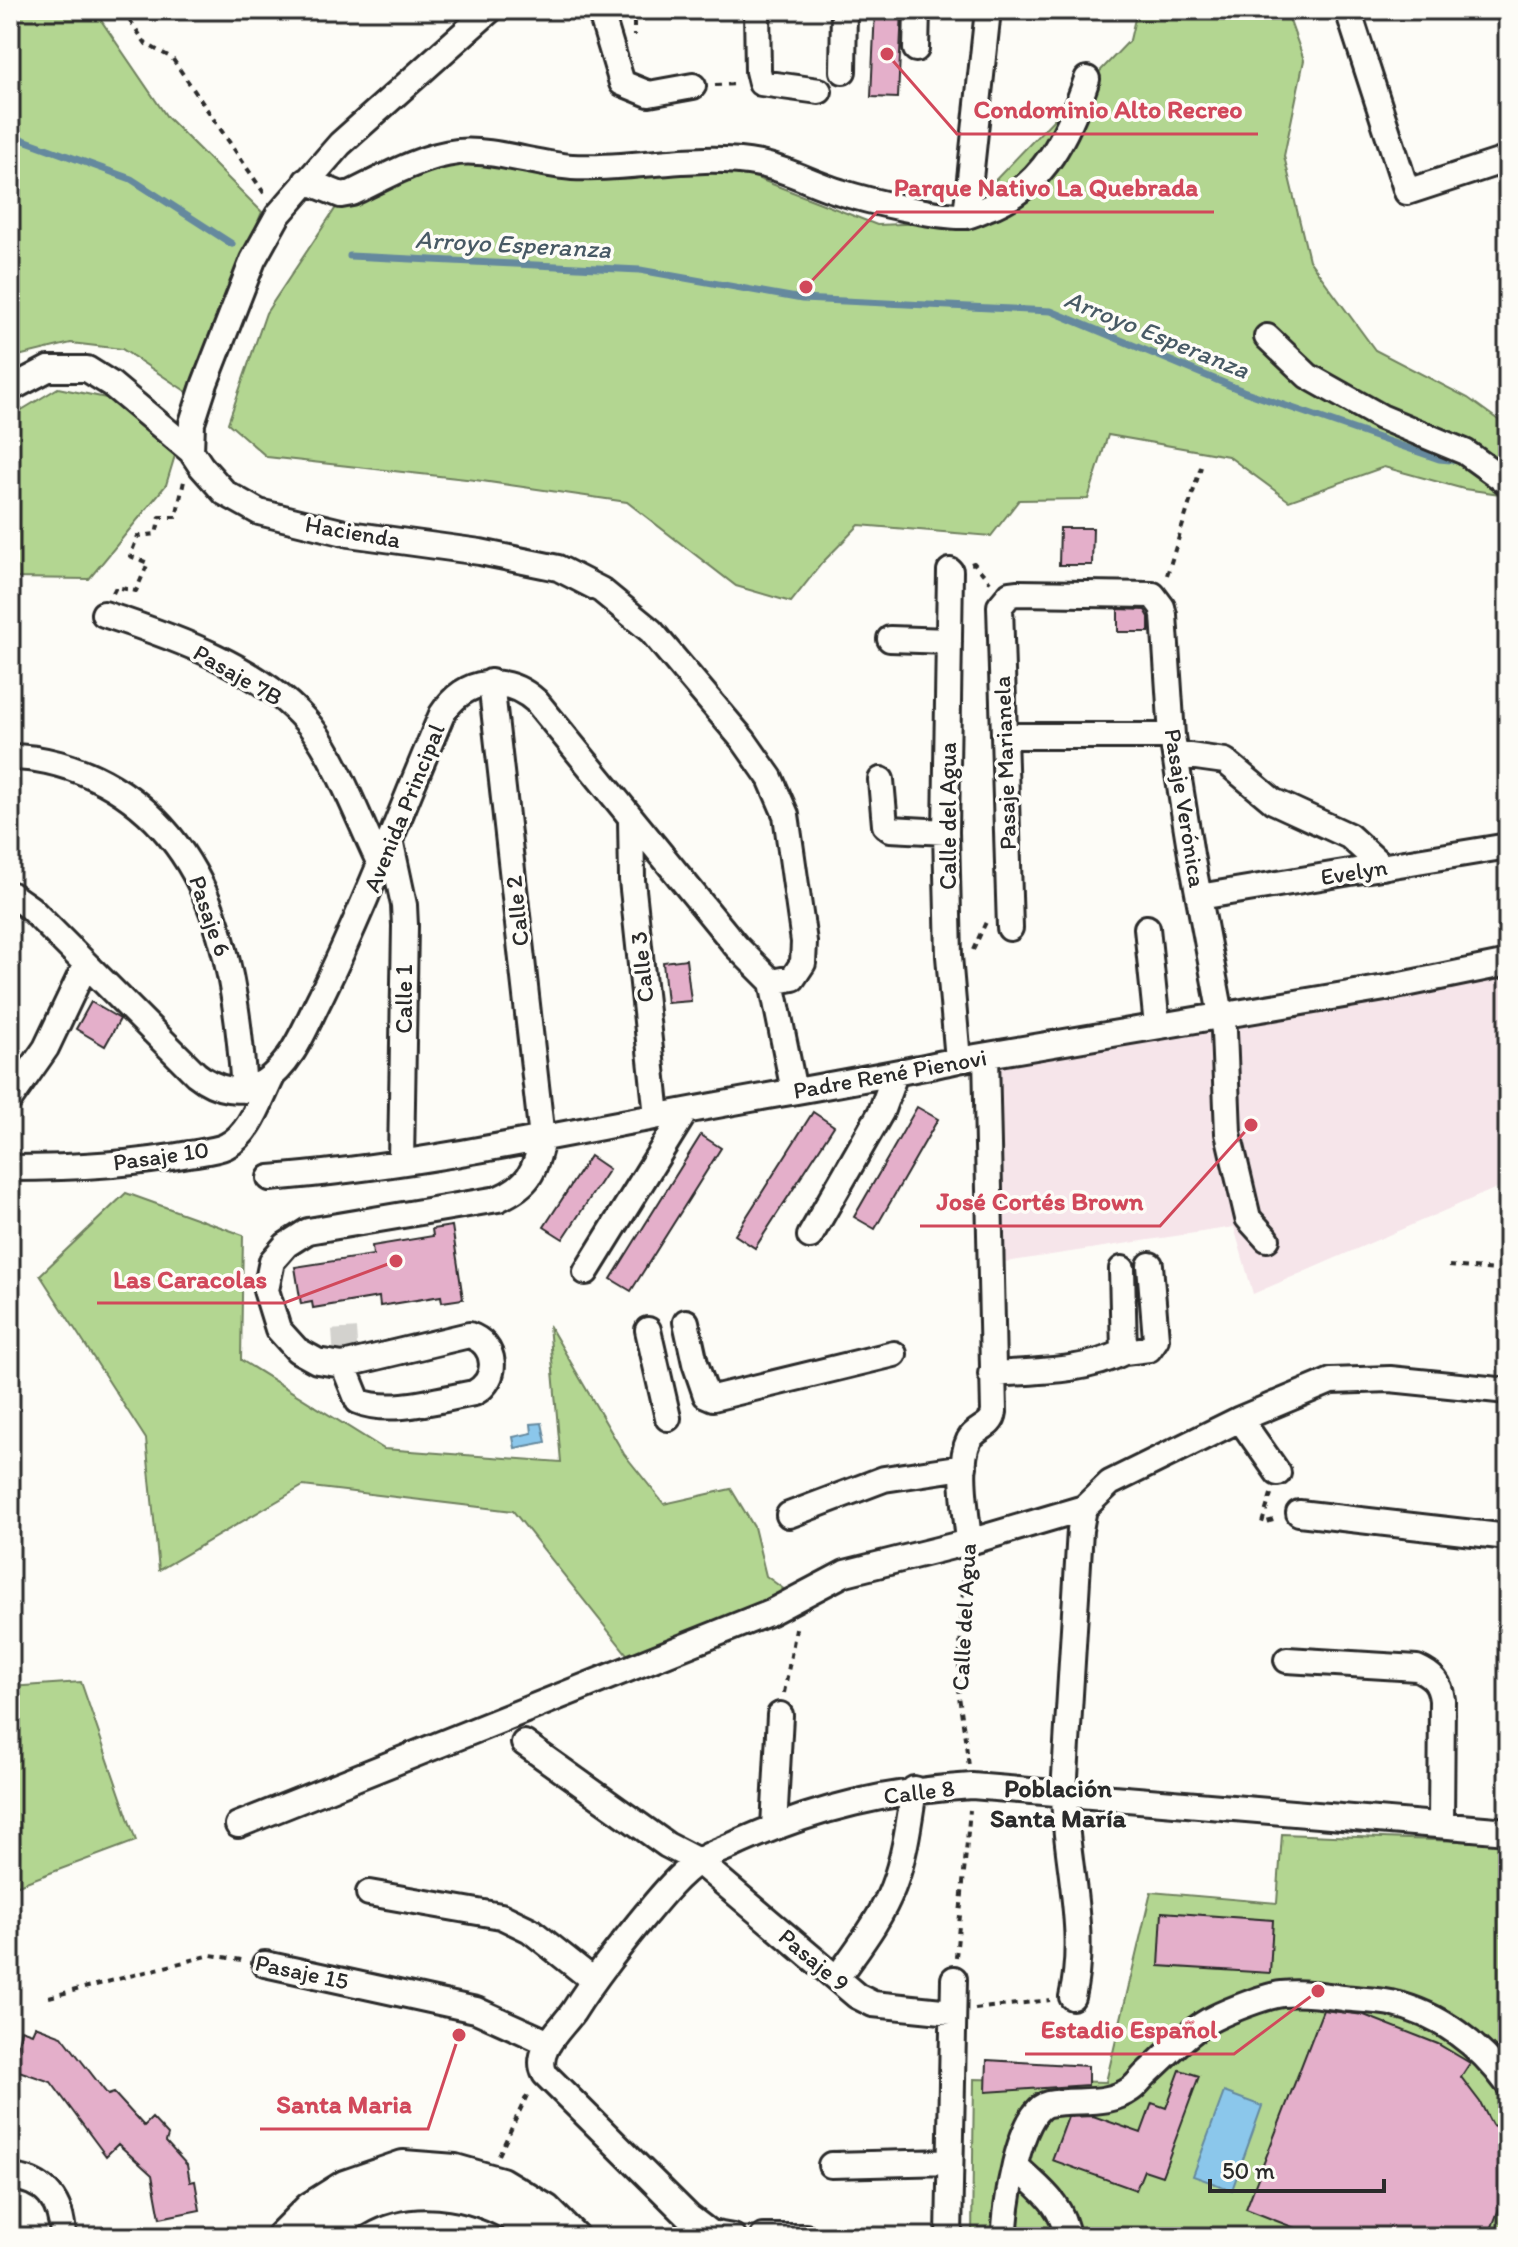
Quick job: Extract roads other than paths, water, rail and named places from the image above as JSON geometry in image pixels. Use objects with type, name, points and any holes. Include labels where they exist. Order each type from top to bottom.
[{"type":"main road","points":[[281,2237],[310,2208],[345,2186],[403,2166],[455,2170],[501,2183],[546,2210],[573,2237]]},
{"type":"main road","points":[[322,2237],[357,2210],[412,2192],[452,2193],[489,2205],[529,2227],[540,2237]]},
{"type":"street","points":[[191,451],[192,423],[205,383],[253,260],[278,215],[340,144],[490,10]]},
{"type":"street","points":[[600,10],[622,83],[649,94],[693,86]]},
{"type":"street","points":[[757,10],[761,83],[819,91]]},
{"type":"street","points":[[843,71],[844,10]]},
{"type":"street","points":[[916,49],[917,10]]},
{"type":"street","points":[[966,216],[988,10]]},
{"type":"street","points":[[1348,10],[1407,192],[1508,159]]},
{"type":"street","points":[[306,181],[341,195],[352,193],[430,157],[461,151],[569,167],[612,168],[706,160],[734,161],[762,164],[841,192],[921,210],[966,216],[1000,204],[1029,183],[1054,153],[1072,121],[1087,79]]},
{"type":"street","points":[[1267,337],[1308,376],[1381,417],[1465,452],[1508,483]]},
{"type":"street","name":"Hacienda","points":[[10,389],[48,369],[87,369],[111,384],[191,451],[225,493],[259,512],[349,534],[480,552],[558,568],[601,590],[651,631],[744,741],[770,778],[786,815],[804,942],[803,963],[793,978],[772,982]]},
{"type":"street","name":"Calle del Agua","points":[[950,571],[946,832],[949,956],[958,1060]]},
{"type":"street","name":"Pasaje Verónica","points":[[1004,599],[1018,593],[1147,593],[1159,601],[1164,615],[1173,745],[1222,1015],[1228,1133],[1248,1218],[1267,1239]]},
{"type":"street","name":"Pasaje Marianela","points":[[1004,599],[1000,614],[1010,928]]},
{"type":"street","name":"Pasaje 7B","points":[[104,614],[188,645],[281,695],[313,728],[380,864]]},
{"type":"street","points":[[890,639],[949,641]]},
{"type":"street","points":[[491,682],[516,687],[536,701],[736,946],[772,982],[794,1091]]},
{"type":"street","name":"Avenida Principal","points":[[244,1090],[273,1075],[295,1049],[329,981],[448,705],[464,691],[491,682]]},
{"type":"street","name":"Calle 2","points":[[491,682],[542,1139]]},
{"type":"street","points":[[1006,736],[1173,745],[1225,761],[1273,801],[1349,836],[1383,867]]},
{"type":"street","name":"Pasaje 6","points":[[10,757],[45,761],[95,777],[141,806],[178,844],[205,889],[223,950],[240,1030],[244,1090]]},
{"type":"street","points":[[881,780],[885,825],[890,829],[946,832]]},
{"type":"street","name":"Calle 3","points":[[631,819],[632,880],[657,1116]]},
{"type":"street","name":"Calle 1","points":[[390,839],[404,905],[405,926],[401,1161]]},
{"type":"street","name":"Evelyn","points":[[1199,897],[1508,846]]},
{"type":"street","points":[[10,894],[30,908],[85,966],[206,1082],[231,1090],[244,1090]]},
{"type":"street","points":[[1147,928],[1157,1026]]},
{"type":"street","name":"Padre René Pienovi","points":[[270,1178],[542,1139],[958,1060],[1391,987],[1508,963]]},
{"type":"street","points":[[11,1098],[46,1048],[85,966]]},
{"type":"street","name":"Calle del Agua","points":[[969,1542],[964,1467],[969,1440],[993,1419],[986,1056]]},
{"type":"street","points":[[810,1236],[881,1112],[895,1074]]},
{"type":"street","name":"Pasaje 10","points":[[10,1168],[67,1168],[176,1156],[225,1147],[240,1135],[273,1075]]},
{"type":"street","points":[[586,1272],[685,1112]]},
{"type":"street","points":[[347,1374],[358,1401],[373,1407],[474,1393],[486,1387],[492,1375],[488,1348],[480,1339],[469,1335],[343,1365],[317,1361],[297,1350],[278,1329],[266,1290],[272,1261],[286,1245],[308,1231],[498,1199],[518,1190],[537,1163],[542,1139]]},
{"type":"street","points":[[991,1374],[1106,1361],[1124,1352],[1149,1349],[1156,1339],[1150,1265]]},
{"type":"street","points":[[1122,1269],[1124,1352]]},
{"type":"street","points":[[686,1322],[706,1395],[713,1398],[894,1354]]},
{"type":"street","points":[[648,1330],[668,1418]]},
{"type":"street","points":[[238,1825],[771,1612],[845,1573],[969,1542],[1084,1508],[1110,1483],[1240,1419],[1331,1381],[1390,1379],[1508,1391]]},
{"type":"street","points":[[1240,1419],[1278,1473]]},
{"type":"street","points":[[789,1515],[884,1479],[964,1467]]},
{"type":"street","points":[[1072,1997],[1079,1970],[1079,1944],[1064,1793],[1080,1530],[1084,1508]]},
{"type":"street","points":[[1299,1513],[1508,1537]]},
{"type":"street","points":[[1287,1660],[1417,1668],[1435,1680],[1441,1688],[1442,1700],[1441,1824]]},
{"type":"street","points":[[774,1827],[780,1715]]},
{"type":"street","name":"Pasaje 9","points":[[524,1743],[667,1845],[698,1861],[857,1996],[873,2004],[952,2012]]},
{"type":"street","name":"Calle 8","points":[[733,2237],[710,2233],[689,2217],[541,2067],[542,2056],[549,2043],[593,1980],[667,1889],[698,1861],[774,1827],[851,1802],[914,1789],[972,1786],[1508,1831]]},
{"type":"street","points":[[837,1978],[879,1916],[893,1886],[904,1847],[914,1789]]},
{"type":"street","points":[[369,1893],[501,1916],[530,1930],[593,1980]]},
{"type":"street","name":"Pasaje 15","points":[[265,1964],[476,2010],[549,2043]]},
{"type":"street","points":[[949,2237],[954,1979]]},
{"type":"street","points":[[1005,2237],[1005,2220],[1023,2137],[1037,2110],[1047,2104],[1091,2102],[1119,2096],[1133,2088],[1182,2041],[1212,2019],[1280,1994],[1311,1994],[1391,2003],[1426,2015],[1457,2032],[1490,2059],[1508,2084]]},
{"type":"street","points":[[831,2165],[949,2162]]},
{"type":"street","points":[[1016,2166],[1049,2196],[1064,2219],[1067,2237]]},
{"type":"street","points":[[10,2177],[24,2178],[41,2185],[54,2199],[63,2237]]},
{"type":"street","points":[[763,2237],[805,2237]]},
{"type":"water","points":[[542,1423],[546,1442],[515,1448],[513,1437],[532,1433],[531,1424]]},
{"type":"water","points":[[1224,2092],[1262,2106],[1232,2190],[1193,2176]]},
{"type":"waterway","name":"Arroyo Esperanza","points":[[10,135],[131,179],[232,244]]},
{"type":"waterway","name":"Arroyo Esperanza","points":[[350,256],[640,270],[802,299],[1051,311],[1243,391],[1439,459],[1462,461]]},
{"type":"waterway","name":"Arroyo Esperanza","points":[[1494,464],[1508,465]]},
{"type":"tunnel","points":[[344,1329],[347,1374]]},
{"type":"place","name":"Condominio Alto Recreo","points":[[887,54]]},
{"type":"place","name":"Parque Nativo La Quebrada","points":[[806,287]]},
{"type":"place","name":"José Cortés Brown","points":[[1251,1125]]},
{"type":"place","name":"Las Caracolas","points":[[396,1261]]},
{"type":"place","name":"Estadio Español","points":[[1318,1991]]},
{"type":"place","name":"Santa Maria","points":[[459,2035]]},
{"type":"district","name":"Población Santa María","points":[[1058,1803]]}]
